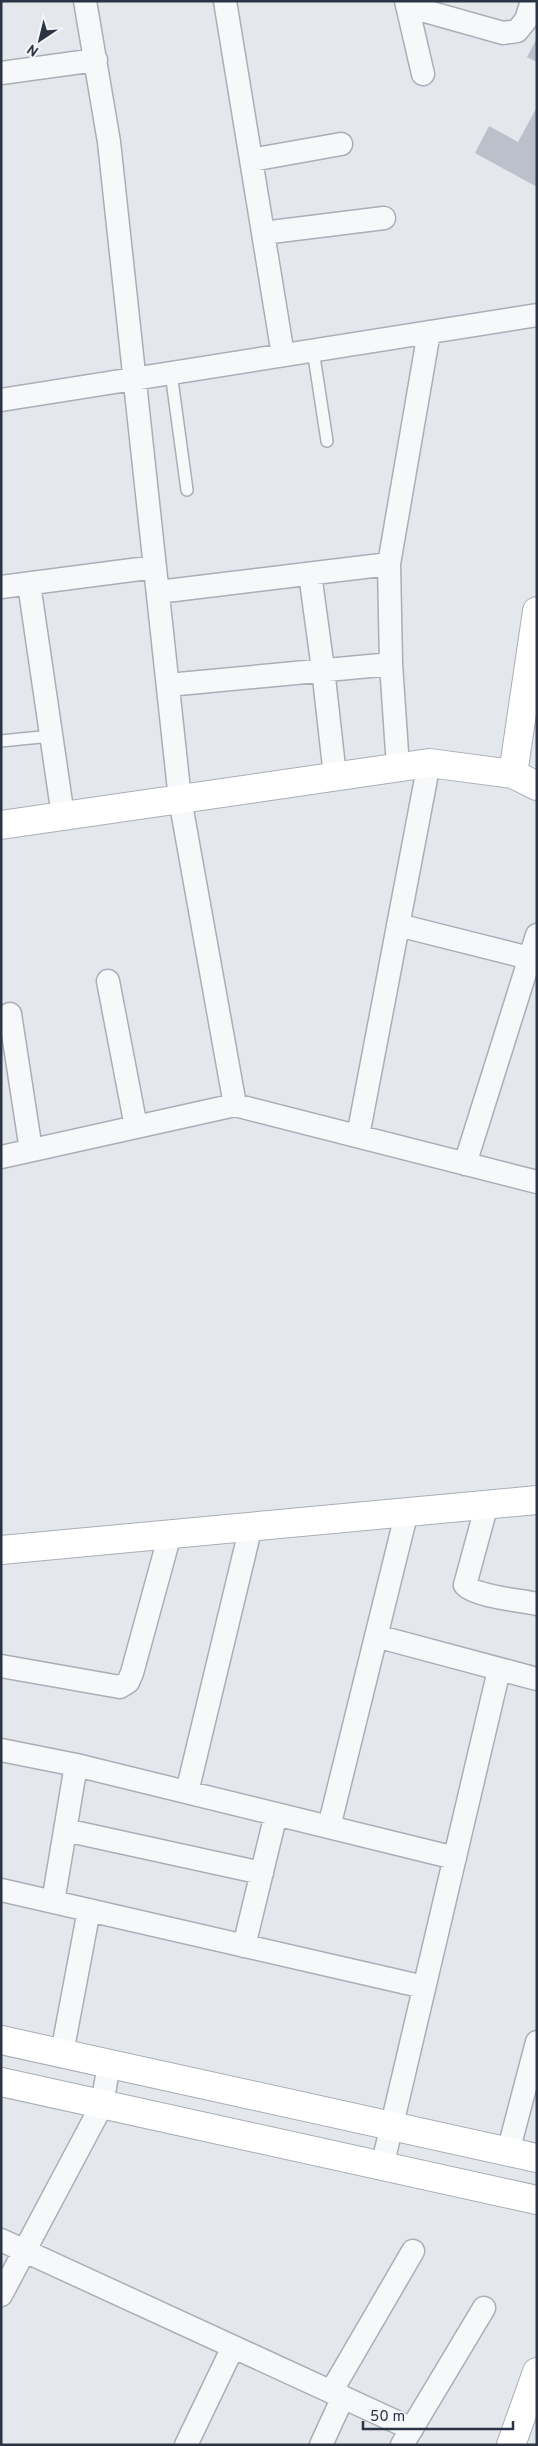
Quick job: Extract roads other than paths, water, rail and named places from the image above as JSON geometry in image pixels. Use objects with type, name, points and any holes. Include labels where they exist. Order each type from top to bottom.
[{"type":"street","points":[[86,1],[109,142],[180,799],[235,1105]]},
{"type":"street","points":[[225,1],[283,355]]},
{"type":"street","points":[[406,4],[503,34],[517,31],[526,20],[532,1]]},
{"type":"street","points":[[406,4],[422,74]]},
{"type":"street","points":[[1,73],[96,60]]},
{"type":"street","points":[[251,160],[341,144]]},
{"type":"street","points":[[263,233],[384,218]]},
{"type":"street","points":[[2,396],[171,373],[537,315]]},
{"type":"street","points":[[398,767],[391,664],[389,564],[429,332]]},
{"type":"street","points":[[158,592],[389,564]]},
{"type":"street","points":[[1,587],[155,567]]},
{"type":"street","points":[[310,574],[335,776]]},
{"type":"street","points":[[29,584],[62,816]]},
{"type":"street","points":[[513,774],[535,638],[537,611]]},
{"type":"street","points":[[168,686],[323,669],[391,664]]},
{"type":"street","points":[[358,1136],[429,763]]},
{"type":"street","points":[[1,825],[429,763],[513,774],[537,786]]},
{"type":"street","points":[[398,925],[533,959]]},
{"type":"street","points":[[465,1164],[533,959],[537,935]]},
{"type":"street","points":[[108,981],[136,1127]]},
{"type":"street","points":[[10,1014],[31,1150]]},
{"type":"street","points":[[1,1157],[235,1105],[537,1182]]},
{"type":"street","points":[[1,1550],[537,1500]]},
{"type":"street","points":[[486,1504],[465,1585],[475,1591],[537,1604]]},
{"type":"street","points":[[329,1827],[408,1511]]},
{"type":"street","points":[[186,1792],[251,1526]]},
{"type":"street","points":[[1,1666],[120,1687],[128,1682],[170,1534]]},
{"type":"street","points":[[376,1636],[499,1670],[536,1677]]},
{"type":"street","points":[[382,2167],[499,1670]]},
{"type":"street","points":[[1,1750],[76,1765],[455,1858]]},
{"type":"street","points":[[53,1902],[76,1765]]},
{"type":"street","points":[[244,1946],[276,1814]]},
{"type":"street","points":[[65,1830],[262,1873]]},
{"type":"street","points":[[1,1890],[424,1987]]},
{"type":"street","points":[[62,2053],[89,1910]]},
{"type":"street","points":[[1,2040],[537,2158]]},
{"type":"street","points":[[508,2152],[537,2042]]},
{"type":"street","points":[[1,2295],[26,2252],[102,2105],[109,2064]]},
{"type":"street","points":[[1,2082],[537,2200]]},
{"type":"street","points":[[1,2240],[337,2395],[406,2437],[484,2308]]},
{"type":"street","points":[[321,2445],[337,2395],[413,2251]]},
{"type":"street","points":[[186,2445],[233,2347]]},
{"type":"street","points":[[512,2445],[537,2372]]},
{"type":"lane","points":[[313,350],[327,441]]},
{"type":"lane","points":[[171,373],[188,490]]},
{"type":"lane","points":[[1,741],[51,736]]}]
